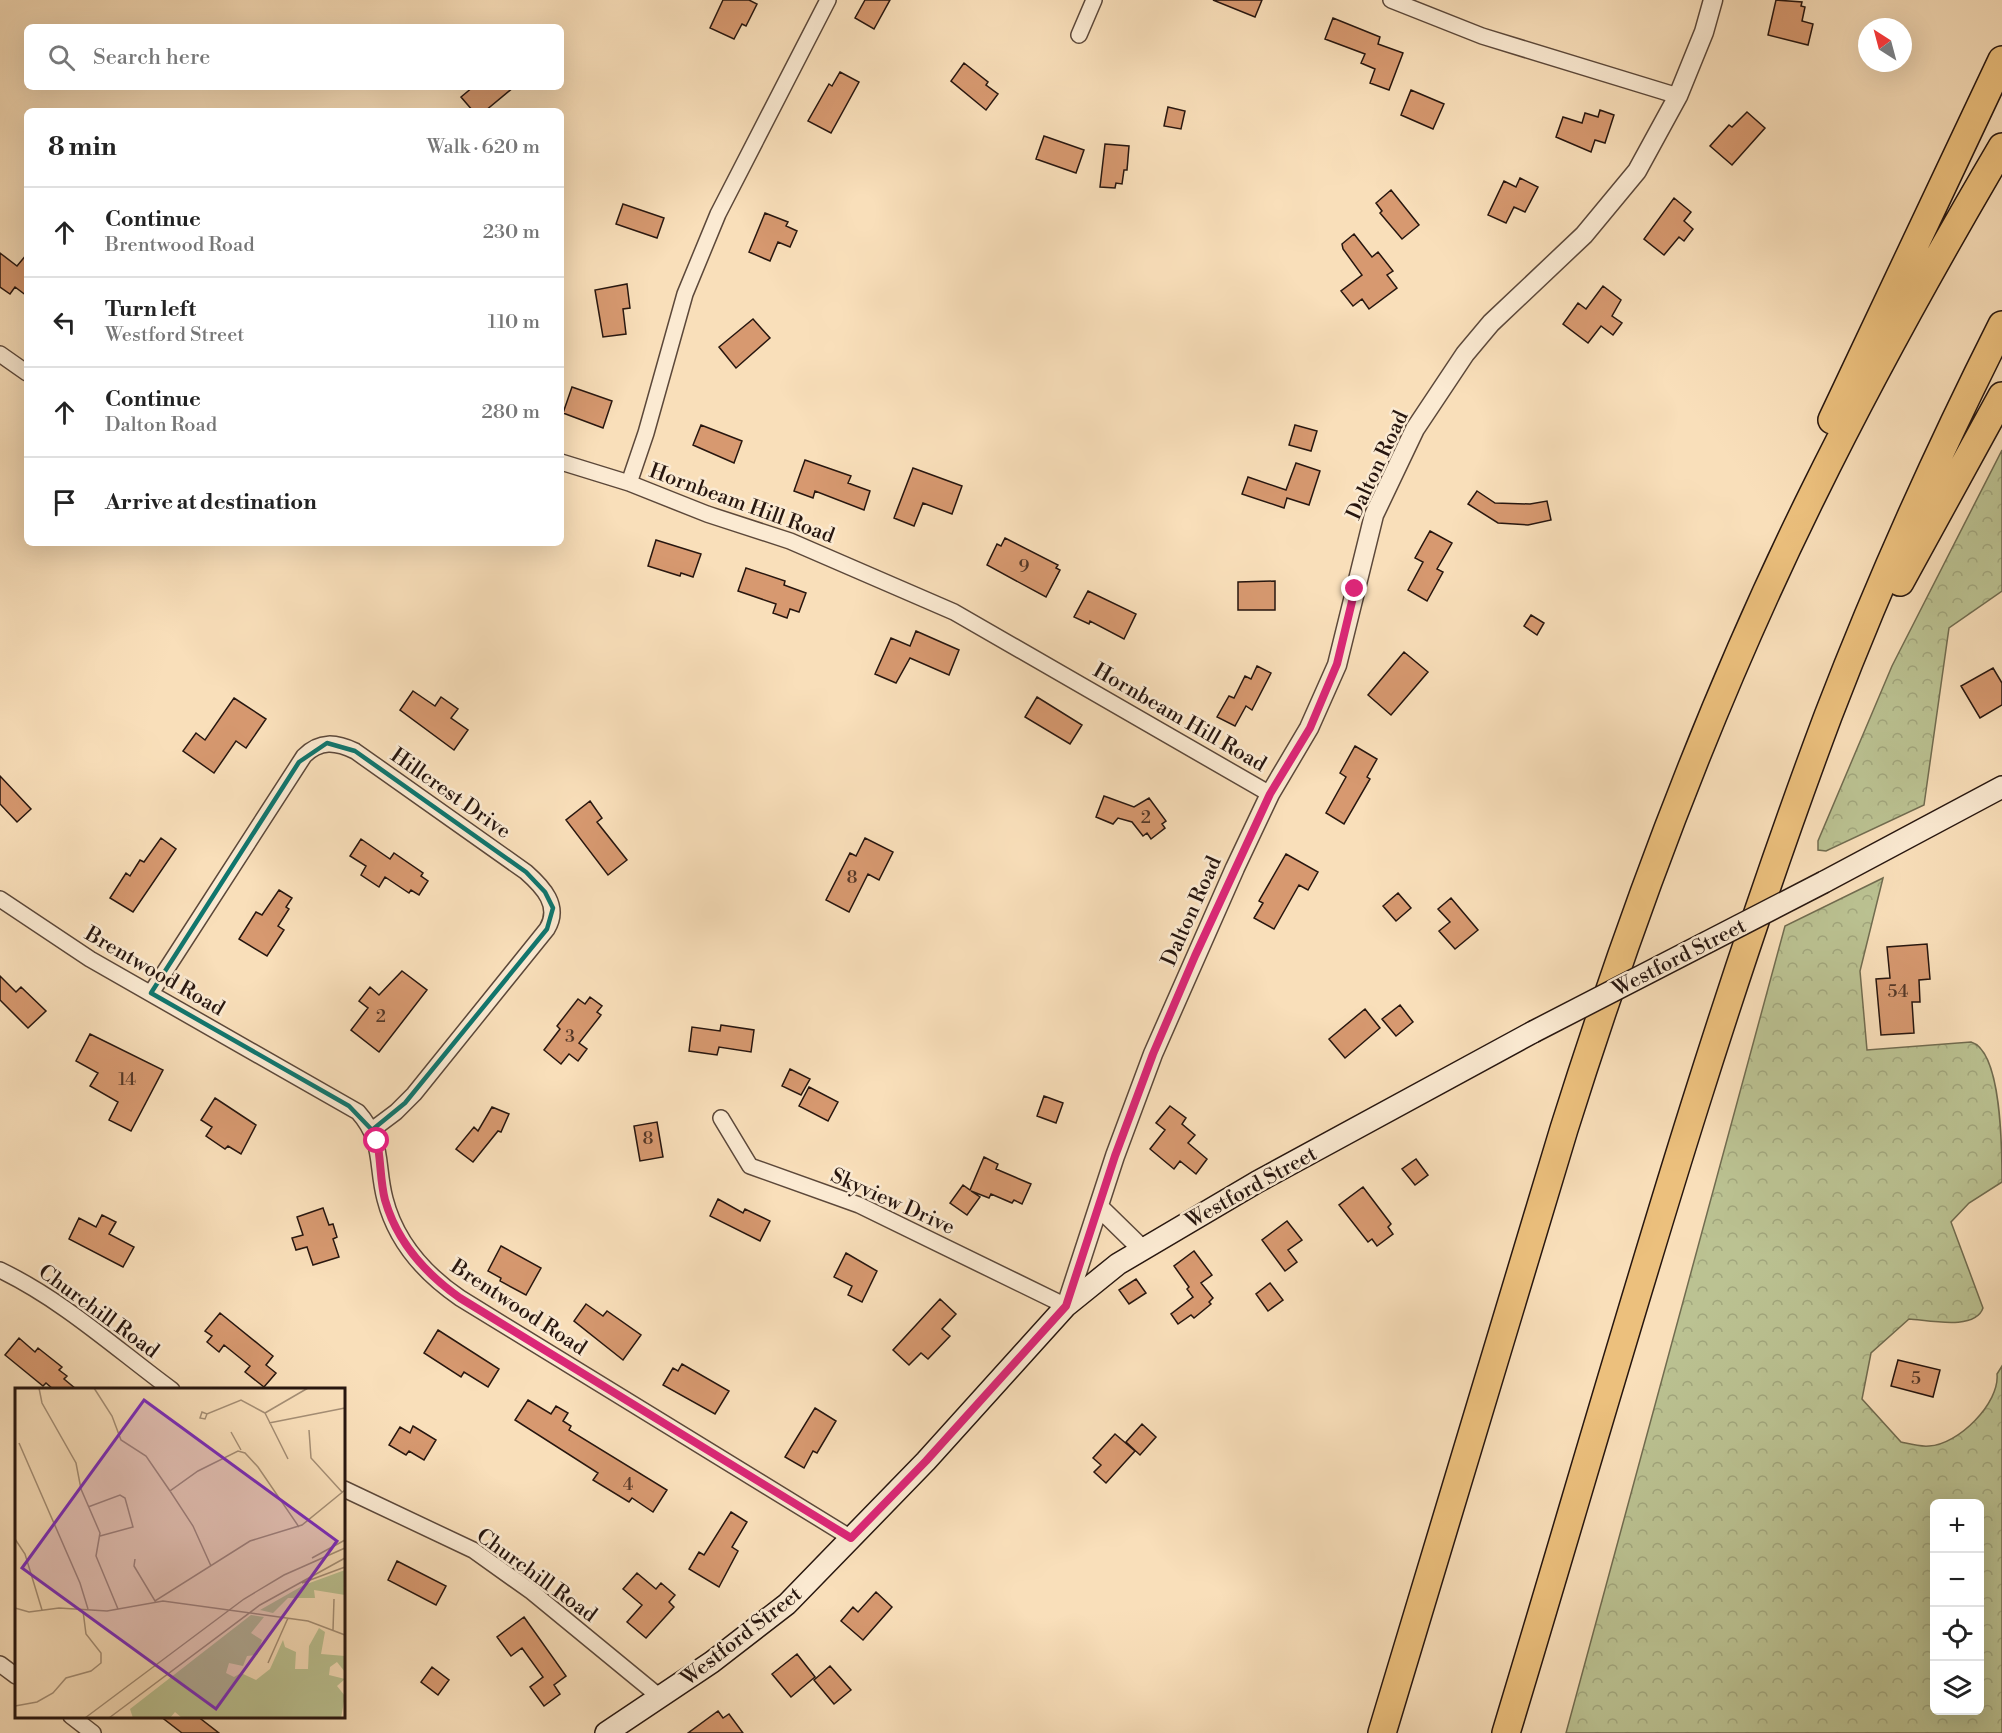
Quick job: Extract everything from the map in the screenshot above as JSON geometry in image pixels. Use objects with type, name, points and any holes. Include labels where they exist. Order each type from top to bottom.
[{"type":"highway","points":[[1382,1733],[1594,1034],[1659,850],[1750,629],[1807,473],[2002,60]]},
{"type":"highway","points":[[1750,629],[1812,495],[1913,300],[2002,147]]},
{"type":"highway","points":[[1506,1733],[1653,1245],[1758,911],[1830,712],[1895,552],[2002,325]]},
{"type":"highway","points":[[1830,712],[2002,396]]},
{"type":"main road","name":"Westford Street","points":[[620,1729],[787,1604],[926,1461],[1066,1306],[1118,1264],[1257,1182],[1533,1032],[2002,787]]},
{"type":"street","name":"Hornbeam Hill Road","points":[[828,0],[717,214],[685,294],[646,433],[629,483],[707,514],[790,541],[954,612],[1270,794]]},
{"type":"street","points":[[1079,35],[1094,0]]},
{"type":"street","points":[[1390,0],[1482,36],[1678,96]]},
{"type":"street","name":"Dalton Road","points":[[1066,1306],[1153,1054],[1195,956],[1270,794],[1310,728],[1337,664],[1374,515],[1415,429],[1465,354],[1491,324],[1569,250],[1624,188],[1645,157],[1678,96],[1704,32],[1713,0]]},
{"type":"street","points":[[0,354],[24,371]]},
{"type":"street","points":[[564,463],[629,483]]},
{"type":"street","name":"Hillcrest Drive","points":[[151,993],[304,756],[313,748],[327,743],[356,751],[526,872],[545,892],[553,908],[551,922],[547,929],[414,1094],[396,1112],[372,1130]]},
{"type":"street","name":"Brentwood Road","points":[[0,899],[52,935],[349,1106],[372,1130],[377,1141],[382,1183],[392,1218],[409,1250],[434,1278],[460,1298],[851,1538]]},
{"type":"street","name":"Skyview Drive","points":[[722,1118],[750,1166],[859,1205],[1066,1306]]},
{"type":"street","points":[[1099,1207],[1142,1249]]},
{"type":"street","name":"Churchill Road","points":[[0,1270],[32,1286],[81,1318],[171,1388]]},
{"type":"street","name":"Churchill Road","points":[[345,1489],[473,1550],[532,1592],[661,1698]]},
{"type":"street","points":[[0,1664],[15,1675]]},
{"type":"street","points":[[74,1718],[93,1733]]},
{"type":"highlighted area","points":[[327,743],[355,751],[526,872],[545,892],[553,908],[547,929],[405,1103],[372,1130],[349,1106],[151,993],[299,762]]},
{"type":"green space","points":[[2002,450],[2002,591],[1949,628],[1924,805],[1826,851],[1818,850],[1818,841],[1892,666]]},
{"type":"green space","points":[[1883,878],[1860,971],[1867,1050],[1971,1042],[1981,1049],[1989,1063],[1998,1103],[2002,1182],[1969,1203],[1951,1222],[1983,1308],[1971,1320],[1961,1322],[1909,1319],[1871,1353],[1862,1399],[1901,1442],[1922,1446],[1940,1444],[1964,1430],[1984,1409],[1992,1397],[1997,1374],[2002,1366],[2002,1733],[1566,1733],[1785,926]]},
{"type":"building","points":[[723,0],[749,0],[757,4],[746,26],[742,24],[734,39],[710,28]]},
{"type":"building","points":[[865,0],[890,0],[874,29],[855,18]]},
{"type":"building","points":[[1213,0],[1262,0],[1255,17]]},
{"type":"building","points":[[1776,0],[1802,2],[1801,6],[1805,7],[1802,21],[1813,24],[1808,45],[1768,35]]},
{"type":"building","points":[[1333,18],[1380,37],[1378,44],[1403,53],[1389,90],[1370,83],[1375,69],[1361,63],[1365,54],[1325,39]]},
{"type":"building","points":[[964,63],[988,82],[986,85],[998,94],[986,110],[951,81]]},
{"type":"building","points":[[840,72],[859,82],[831,133],[808,121],[829,84],[832,86]]},
{"type":"building","points":[[469,90],[510,90],[489,108],[470,108],[461,97]]},
{"type":"building","points":[[1411,90],[1444,104],[1433,129],[1401,115]]},
{"type":"building","points":[[1168,107],[1185,111],[1181,129],[1164,126]]},
{"type":"building","points":[[1600,110],[1614,115],[1605,143],[1595,140],[1591,152],[1556,137],[1563,117],[1582,123],[1585,113],[1598,117]]},
{"type":"building","points":[[1747,112],[1765,128],[1732,165],[1710,146],[1729,125],[1732,127]]},
{"type":"building","points":[[1044,136],[1084,150],[1076,173],[1036,159]]},
{"type":"building","points":[[1105,144],[1129,146],[1127,170],[1124,170],[1122,184],[1116,183],[1115,188],[1100,187]]},
{"type":"building","points":[[1520,178],[1538,187],[1525,212],[1514,207],[1506,223],[1488,215],[1504,181],[1516,187]]},
{"type":"building","points":[[1391,190],[1419,225],[1402,239],[1380,213],[1382,211],[1376,203]]},
{"type":"building","points":[[1674,198],[1691,212],[1684,221],[1693,229],[1684,241],[1679,237],[1664,255],[1644,239]]},
{"type":"building","points":[[623,204],[664,218],[657,238],[616,224]]},
{"type":"building","points":[[765,213],[788,222],[786,226],[797,231],[790,247],[778,242],[770,261],[749,252]]},
{"type":"building","points":[[1354,234],[1372,257],[1378,252],[1393,271],[1387,275],[1397,288],[1369,309],[1362,299],[1353,306],[1341,291],[1362,275],[1343,249],[1342,244]]},
{"type":"building","points":[[0,253],[17,266],[24,258],[24,294],[15,287],[10,294],[0,287]]},
{"type":"building","points":[[627,284],[630,308],[623,309],[626,334],[603,337],[595,290]]},
{"type":"building","points":[[1603,286],[1621,300],[1612,316],[1622,323],[1613,335],[1601,326],[1588,343],[1563,324],[1578,303],[1586,309]]},
{"type":"building","points":[[753,319],[770,338],[736,368],[719,347]]},
{"type":"building","points":[[572,387],[612,401],[603,428],[564,413]]},
{"type":"building","points":[[701,425],[742,441],[734,463],[693,445]]},
{"type":"building","points":[[1295,425],[1317,431],[1311,451],[1289,445]]},
{"type":"building","points":[[805,460],[851,476],[848,483],[870,491],[864,510],[815,491],[813,498],[794,491]]},
{"type":"building","points":[[1296,463],[1320,471],[1309,505],[1287,498],[1284,508],[1242,494],[1248,477],[1286,490]]},
{"type":"building","points":[[913,468],[962,486],[952,514],[923,503],[914,526],[894,518]]},
{"type":"building","points":[[1477,491],[1495,503],[1530,504],[1547,501],[1551,520],[1528,525],[1498,523],[1468,504]]},
{"type":"building","points":[[1430,531],[1452,543],[1437,569],[1443,572],[1427,601],[1408,590],[1423,562],[1415,558]]},
{"type":"building","points":[[1005,538],[1058,565],[1056,568],[1060,570],[1046,597],[987,565],[997,544],[1001,546]]},
{"type":"building","points":[[656,540],[701,554],[693,577],[681,573],[680,576],[648,566]]},
{"type":"building","points":[[746,568],[785,581],[784,585],[806,593],[799,612],[790,609],[787,618],[773,613],[776,604],[738,591]]},
{"type":"building","points":[[1275,581],[1275,610],[1238,610],[1238,582]]},
{"type":"building","points":[[1088,591],[1136,614],[1124,639],[1090,621],[1089,624],[1074,617]]},
{"type":"building","points":[[1531,615],[1544,623],[1537,635],[1524,626]]},
{"type":"building","points":[[916,631],[959,650],[949,675],[910,658],[896,683],[875,674],[891,638],[910,646]]},
{"type":"building","points":[[1404,652],[1428,672],[1391,715],[1368,695]]},
{"type":"building","points":[[1257,666],[1271,673],[1252,710],[1246,706],[1235,726],[1217,717],[1229,696],[1234,698],[1245,676],[1251,679]]},
{"type":"building","points":[[1993,668],[2002,683],[2002,705],[1980,718],[1961,686]]},
{"type":"building","points":[[413,691],[435,706],[441,697],[458,709],[451,718],[468,730],[454,750],[400,710]]},
{"type":"building","points":[[1037,697],[1082,725],[1070,744],[1025,717]]},
{"type":"building","points":[[234,698],[266,719],[246,748],[236,741],[214,773],[183,751],[196,733],[205,740]]},
{"type":"building","points":[[1355,746],[1377,759],[1367,777],[1370,779],[1344,824],[1326,813],[1346,777],[1340,773]]},
{"type":"building","points":[[0,776],[31,809],[17,822],[0,804]]},
{"type":"building","points":[[1104,796],[1134,807],[1149,798],[1166,821],[1162,824],[1165,828],[1151,839],[1147,833],[1143,836],[1132,822],[1118,818],[1113,824],[1096,817]]},
{"type":"building","points":[[590,801],[602,818],[597,822],[627,860],[608,875],[566,820]]},
{"type":"building","points":[[161,838],[176,849],[133,912],[110,898],[126,873],[130,876],[140,860],[144,862]]},
{"type":"building","points":[[865,838],[893,852],[879,880],[868,874],[849,912],[826,900],[850,853],[856,856]]},
{"type":"building","points":[[361,839],[390,859],[394,853],[423,873],[421,876],[428,881],[419,895],[411,890],[409,893],[385,877],[379,887],[361,875],[366,866],[350,856]]},
{"type":"building","points":[[1286,854],[1318,872],[1308,890],[1299,885],[1274,929],[1254,918],[1263,903],[1259,901]]},
{"type":"building","points":[[279,890],[292,898],[286,907],[289,909],[278,926],[284,930],[267,956],[239,939],[256,912],[262,915]]},
{"type":"building","points":[[1398,893],[1411,908],[1396,921],[1383,906]]},
{"type":"building","points":[[1451,898],[1478,930],[1455,949],[1439,931],[1450,922],[1438,909]]},
{"type":"building","points":[[1927,944],[1930,979],[1919,980],[1920,1002],[1912,1002],[1914,1033],[1881,1035],[1876,979],[1890,978],[1887,947]]},
{"type":"building","points":[[402,971],[427,990],[379,1052],[351,1030],[368,1008],[359,1001],[370,987],[379,995]]},
{"type":"building","points":[[0,976],[16,992],[21,987],[46,1011],[28,1028],[0,1000]]},
{"type":"building","points":[[590,997],[602,1006],[597,1012],[601,1015],[579,1043],[587,1049],[578,1061],[569,1054],[561,1064],[544,1050],[560,1029],[557,1026],[578,999],[585,1004]]},
{"type":"building","points":[[1400,1005],[1413,1022],[1396,1036],[1382,1019]]},
{"type":"building","points":[[1365,1009],[1380,1028],[1345,1058],[1329,1039]]},
{"type":"building","points":[[721,1025],[754,1030],[751,1052],[719,1047],[717,1055],[689,1051],[692,1027],[720,1031]]},
{"type":"building","points":[[90,1034],[163,1070],[131,1131],[109,1120],[118,1102],[90,1086],[98,1073],[76,1061]]},
{"type":"building","points":[[790,1069],[810,1079],[801,1095],[782,1086]]},
{"type":"building","points":[[809,1087],[838,1102],[828,1121],[799,1106]]},
{"type":"building","points":[[1044,1096],[1063,1103],[1056,1123],[1037,1116]]},
{"type":"building","points":[[215,1098],[256,1125],[241,1154],[228,1146],[225,1149],[206,1136],[212,1127],[201,1120]]},
{"type":"building","points":[[1170,1106],[1186,1118],[1182,1124],[1195,1135],[1188,1143],[1207,1159],[1196,1174],[1180,1161],[1174,1169],[1150,1149],[1165,1130],[1156,1123]]},
{"type":"building","points":[[492,1107],[509,1114],[501,1132],[498,1131],[473,1162],[456,1149],[474,1127],[478,1131]]},
{"type":"building","points":[[657,1122],[663,1157],[640,1161],[634,1126]]},
{"type":"building","points":[[984,1157],[998,1164],[996,1169],[1031,1184],[1022,1204],[1014,1200],[1012,1203],[991,1194],[989,1198],[971,1191],[980,1197],[967,1215],[950,1203],[963,1185],[970,1190]]},
{"type":"building","points":[[1416,1159],[1428,1175],[1415,1185],[1402,1169]]},
{"type":"building","points":[[1363,1187],[1391,1224],[1388,1227],[1393,1234],[1377,1246],[1372,1239],[1368,1242],[1339,1205]]},
{"type":"building","points":[[718,1199],[743,1213],[745,1209],[770,1221],[760,1241],[710,1216]]},
{"type":"building","points":[[323,1208],[329,1225],[333,1224],[337,1237],[333,1239],[339,1257],[313,1265],[307,1247],[296,1250],[292,1238],[303,1235],[297,1217]]},
{"type":"building","points":[[102,1215],[116,1222],[109,1234],[134,1247],[123,1267],[69,1239],[79,1218],[96,1227]]},
{"type":"building","points":[[1287,1221],[1302,1240],[1288,1250],[1297,1262],[1285,1271],[1262,1240]]},
{"type":"building","points":[[501,1246],[541,1268],[526,1295],[500,1281],[501,1278],[488,1271]]},
{"type":"building","points":[[1194,1251],[1212,1275],[1201,1283],[1213,1298],[1209,1302],[1211,1304],[1194,1318],[1191,1315],[1178,1324],[1171,1314],[1193,1297],[1187,1289],[1189,1287],[1174,1266]]},
{"type":"building","points":[[846,1253],[877,1271],[862,1302],[848,1295],[852,1286],[834,1277]]},
{"type":"building","points":[[1136,1279],[1146,1293],[1129,1304],[1119,1290]]},
{"type":"building","points":[[1270,1283],[1283,1300],[1268,1311],[1256,1294]]},
{"type":"building","points":[[940,1299],[956,1314],[942,1329],[950,1336],[928,1359],[921,1353],[909,1365],[893,1350]]},
{"type":"building","points":[[586,1304],[603,1316],[607,1311],[641,1335],[623,1360],[574,1321]]},
{"type":"building","points":[[220,1313],[273,1356],[266,1365],[276,1373],[264,1387],[245,1372],[250,1366],[224,1345],[219,1352],[207,1342],[212,1336],[205,1331]]},
{"type":"building","points":[[438,1330],[499,1369],[488,1387],[464,1372],[461,1377],[424,1353]]},
{"type":"building","points":[[19,1338],[35,1352],[38,1348],[62,1367],[59,1370],[67,1376],[64,1379],[75,1388],[52,1388],[46,1383],[43,1386],[5,1355]]},
{"type":"building","points":[[1898,1360],[1940,1370],[1933,1397],[1891,1386]]},
{"type":"building","points":[[682,1364],[729,1391],[715,1414],[663,1385],[673,1368],[678,1371]]},
{"type":"building","points":[[528,1400],[551,1414],[556,1406],[568,1413],[563,1421],[571,1426],[569,1430],[667,1490],[653,1512],[632,1498],[629,1502],[593,1480],[598,1473],[515,1420]]},
{"type":"building","points":[[815,1408],[836,1421],[817,1453],[813,1451],[804,1468],[785,1457]]},
{"type":"building","points":[[1142,1424],[1156,1437],[1140,1455],[1126,1442]]},
{"type":"building","points":[[413,1426],[436,1440],[424,1460],[409,1451],[406,1455],[389,1445],[400,1427],[410,1433]]},
{"type":"building","points":[[1115,1434],[1135,1451],[1106,1483],[1094,1472],[1101,1465],[1093,1458]]},
{"type":"building","points":[[731,1512],[747,1522],[732,1547],[738,1551],[719,1587],[689,1569],[699,1552],[704,1555]]},
{"type":"building","points":[[397,1561],[446,1586],[436,1605],[388,1580]]},
{"type":"building","points":[[637,1573],[656,1589],[661,1583],[675,1595],[669,1602],[674,1607],[646,1638],[627,1622],[642,1605],[623,1589]]},
{"type":"building","points":[[876,1592],[892,1607],[863,1640],[841,1621],[853,1607],[858,1612]]},
{"type":"building","points":[[524,1617],[566,1676],[554,1685],[560,1694],[544,1706],[530,1687],[543,1677],[522,1648],[511,1656],[497,1637]]},
{"type":"building","points":[[797,1654],[815,1677],[791,1697],[772,1674]]},
{"type":"building","points":[[830,1666],[851,1690],[834,1704],[814,1680]]},
{"type":"building","points":[[432,1667],[449,1680],[438,1695],[421,1682]]},
{"type":"building","points":[[718,1711],[723,1718],[729,1714],[743,1733],[688,1733]]},
{"type":"building","points":[[163,1718],[200,1718],[219,1733],[182,1733]]},
{"type":"route","points":[[377,1141],[385,1200],[399,1234],[421,1265],[447,1289],[851,1538],[926,1461],[1066,1306],[1115,1156],[1153,1054],[1195,956],[1270,794],[1310,728],[1337,664],[1355,589]]}]
